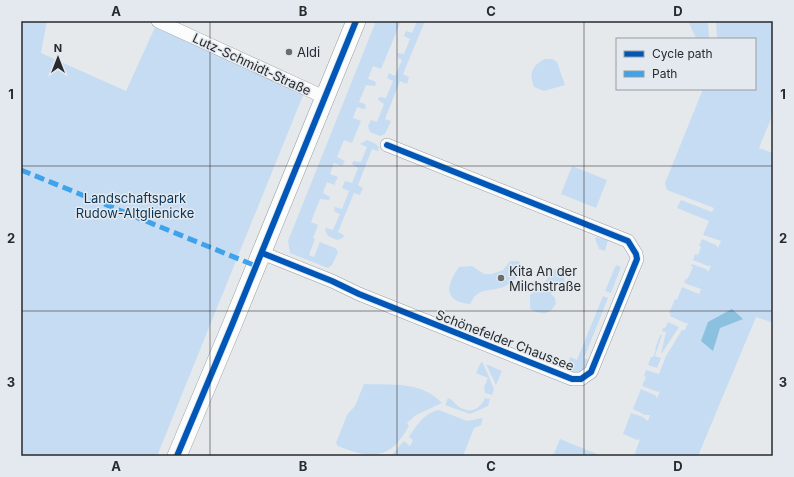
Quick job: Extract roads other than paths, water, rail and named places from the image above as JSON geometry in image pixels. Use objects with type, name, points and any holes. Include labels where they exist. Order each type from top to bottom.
[{"type":"main road","points":[[177,456],[262,253],[356,21]]},
{"type":"street","name":"Lutz-Schmidt-Straße","points":[[158,21],[324,97]]},
{"type":"street","name":"Schönefelder Chaussee","points":[[262,253],[332,281],[359,294],[572,379],[581,378],[591,372],[637,259],[628,241],[387,145]]},
{"type":"water","points":[[732,309],[743,319],[720,328],[713,351],[701,341],[708,322]]},
{"type":"place","name":"Aldi","points":[[289,52]]},
{"type":"place","name":"Kita An der Milchstraße","points":[[501,278]]},
{"type":"park label","name":"Landschaftspark Rudow-Altglienicke","points":[[135,206]]}]
